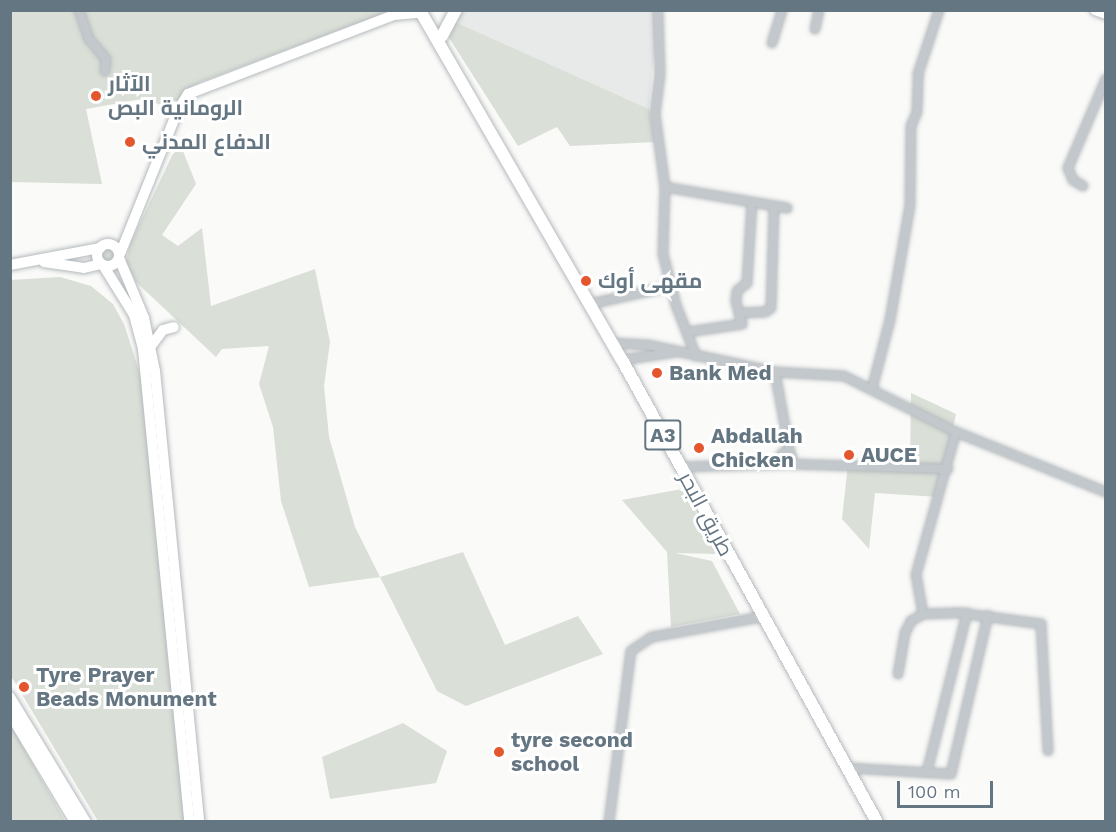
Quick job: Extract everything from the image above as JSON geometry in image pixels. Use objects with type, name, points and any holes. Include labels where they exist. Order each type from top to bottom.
[{"type":"highway","points":[[442,36],[456,10]]},
{"type":"highway","name":"طريق البحر","points":[[422,12],[442,36],[446,50]]},
{"type":"highway","name":"طريق البحر","points":[[422,12],[590,303],[761,617],[877,822]]},
{"type":"main road","points":[[1095,10],[1106,14]]},
{"type":"main road","points":[[35,261],[84,268],[114,265],[130,222],[188,94],[397,13],[422,12]]},
{"type":"main road","points":[[130,222],[102,246],[97,255],[134,315],[151,371],[199,822]]},
{"type":"main road","points":[[10,265],[114,245],[151,346],[151,371],[189,822]]},
{"type":"main road","points":[[151,346],[163,330],[174,327]]},
{"type":"main road","points":[[10,697],[86,822]]},
{"type":"main road","points":[[10,714],[75,822]]},
{"type":"street","points":[[79,10],[89,39],[106,59],[105,71]]},
{"type":"street","points":[[658,10],[660,74],[656,124],[665,187],[663,254],[671,286],[696,356]]},
{"type":"street","points":[[772,43],[782,10]]},
{"type":"street","points":[[815,29],[819,10]]},
{"type":"street","points":[[872,389],[888,329],[910,205],[911,126],[916,116],[918,74],[939,10]]},
{"type":"street","points":[[1083,186],[1074,180],[1068,168],[1106,79]]},
{"type":"street","points":[[665,187],[787,208]]},
{"type":"street","points":[[687,332],[741,327],[737,291],[747,283],[752,202]]},
{"type":"street","points":[[739,313],[765,312],[771,308],[774,206]]},
{"type":"street","points":[[590,303],[671,286]]},
{"type":"street","points":[[612,343],[679,351],[775,372],[834,374],[872,389],[956,432],[1106,492]]},
{"type":"street","points":[[622,360],[679,351]]},
{"type":"street","points":[[775,372],[786,437],[786,458]]},
{"type":"street","points":[[923,614],[916,575],[948,469],[956,432]]},
{"type":"street","points":[[681,467],[762,463],[786,458],[809,464],[948,469]]},
{"type":"street","points":[[927,772],[967,613]]},
{"type":"street","points":[[898,674],[905,633],[911,621],[923,614],[967,613],[1041,624],[1048,751]]},
{"type":"street","points":[[847,768],[951,774],[988,615]]},
{"type":"street","points":[[609,822],[631,651],[652,637],[761,617]]},
{"type":"shaded area","points":[[455,10],[658,11],[649,109],[451,20]]},
{"type":"shaded area","name":"الآثار الرومانية البص","points":[[11,11],[390,11],[198,83],[183,93],[175,109],[142,99],[86,109],[102,184],[11,182]]},
{"type":"shaded area","points":[[451,20],[649,109],[655,142],[570,146],[557,127],[518,146],[446,33]]},
{"type":"shaded area","points":[[179,141],[196,184],[162,235],[178,246],[202,228],[211,306],[315,269],[330,342],[324,386],[329,437],[355,527],[380,577],[309,587],[281,501],[273,427],[259,384],[269,346],[222,349],[216,357],[136,282],[126,262],[130,244]]},
{"type":"shaded area","points":[[108,246],[114,248],[116,254],[114,260],[108,262],[102,260],[100,254],[102,248]]},
{"type":"shaded area","points":[[60,277],[91,286],[113,304],[124,324],[143,383],[187,821],[98,821],[11,676],[10,280]]},
{"type":"shaded area","points":[[911,393],[956,414],[939,497],[875,493],[869,549],[842,519],[848,464],[910,464]]},
{"type":"shaded area","points":[[682,489],[719,554],[675,553],[712,561],[740,614],[671,627],[667,552],[622,500]]},
{"type":"shaded area","points":[[463,552],[505,645],[578,616],[603,654],[466,706],[437,691],[380,577]]},
{"type":"shaded area","points":[[403,723],[447,751],[436,783],[330,799],[322,757]]},
{"type":"shaded area","points":[[11,725],[65,821],[11,821]]},
{"type":"place","name":"الآثار الرومانية البص","points":[[96,96]]},
{"type":"place","name":"الدفاع المدني","points":[[130,142]]},
{"type":"place","name":"مقهى أوك","points":[[586,281]]},
{"type":"place","name":"Bank Med","points":[[657,373]]},
{"type":"place","name":"Abdallah Chicken","points":[[699,448]]},
{"type":"place","name":"AUCE","points":[[849,455]]},
{"type":"place","name":"Tyre Prayer Beads Monument","points":[[24,687]]},
{"type":"place","name":"tyre second school","points":[[499,752]]}]
